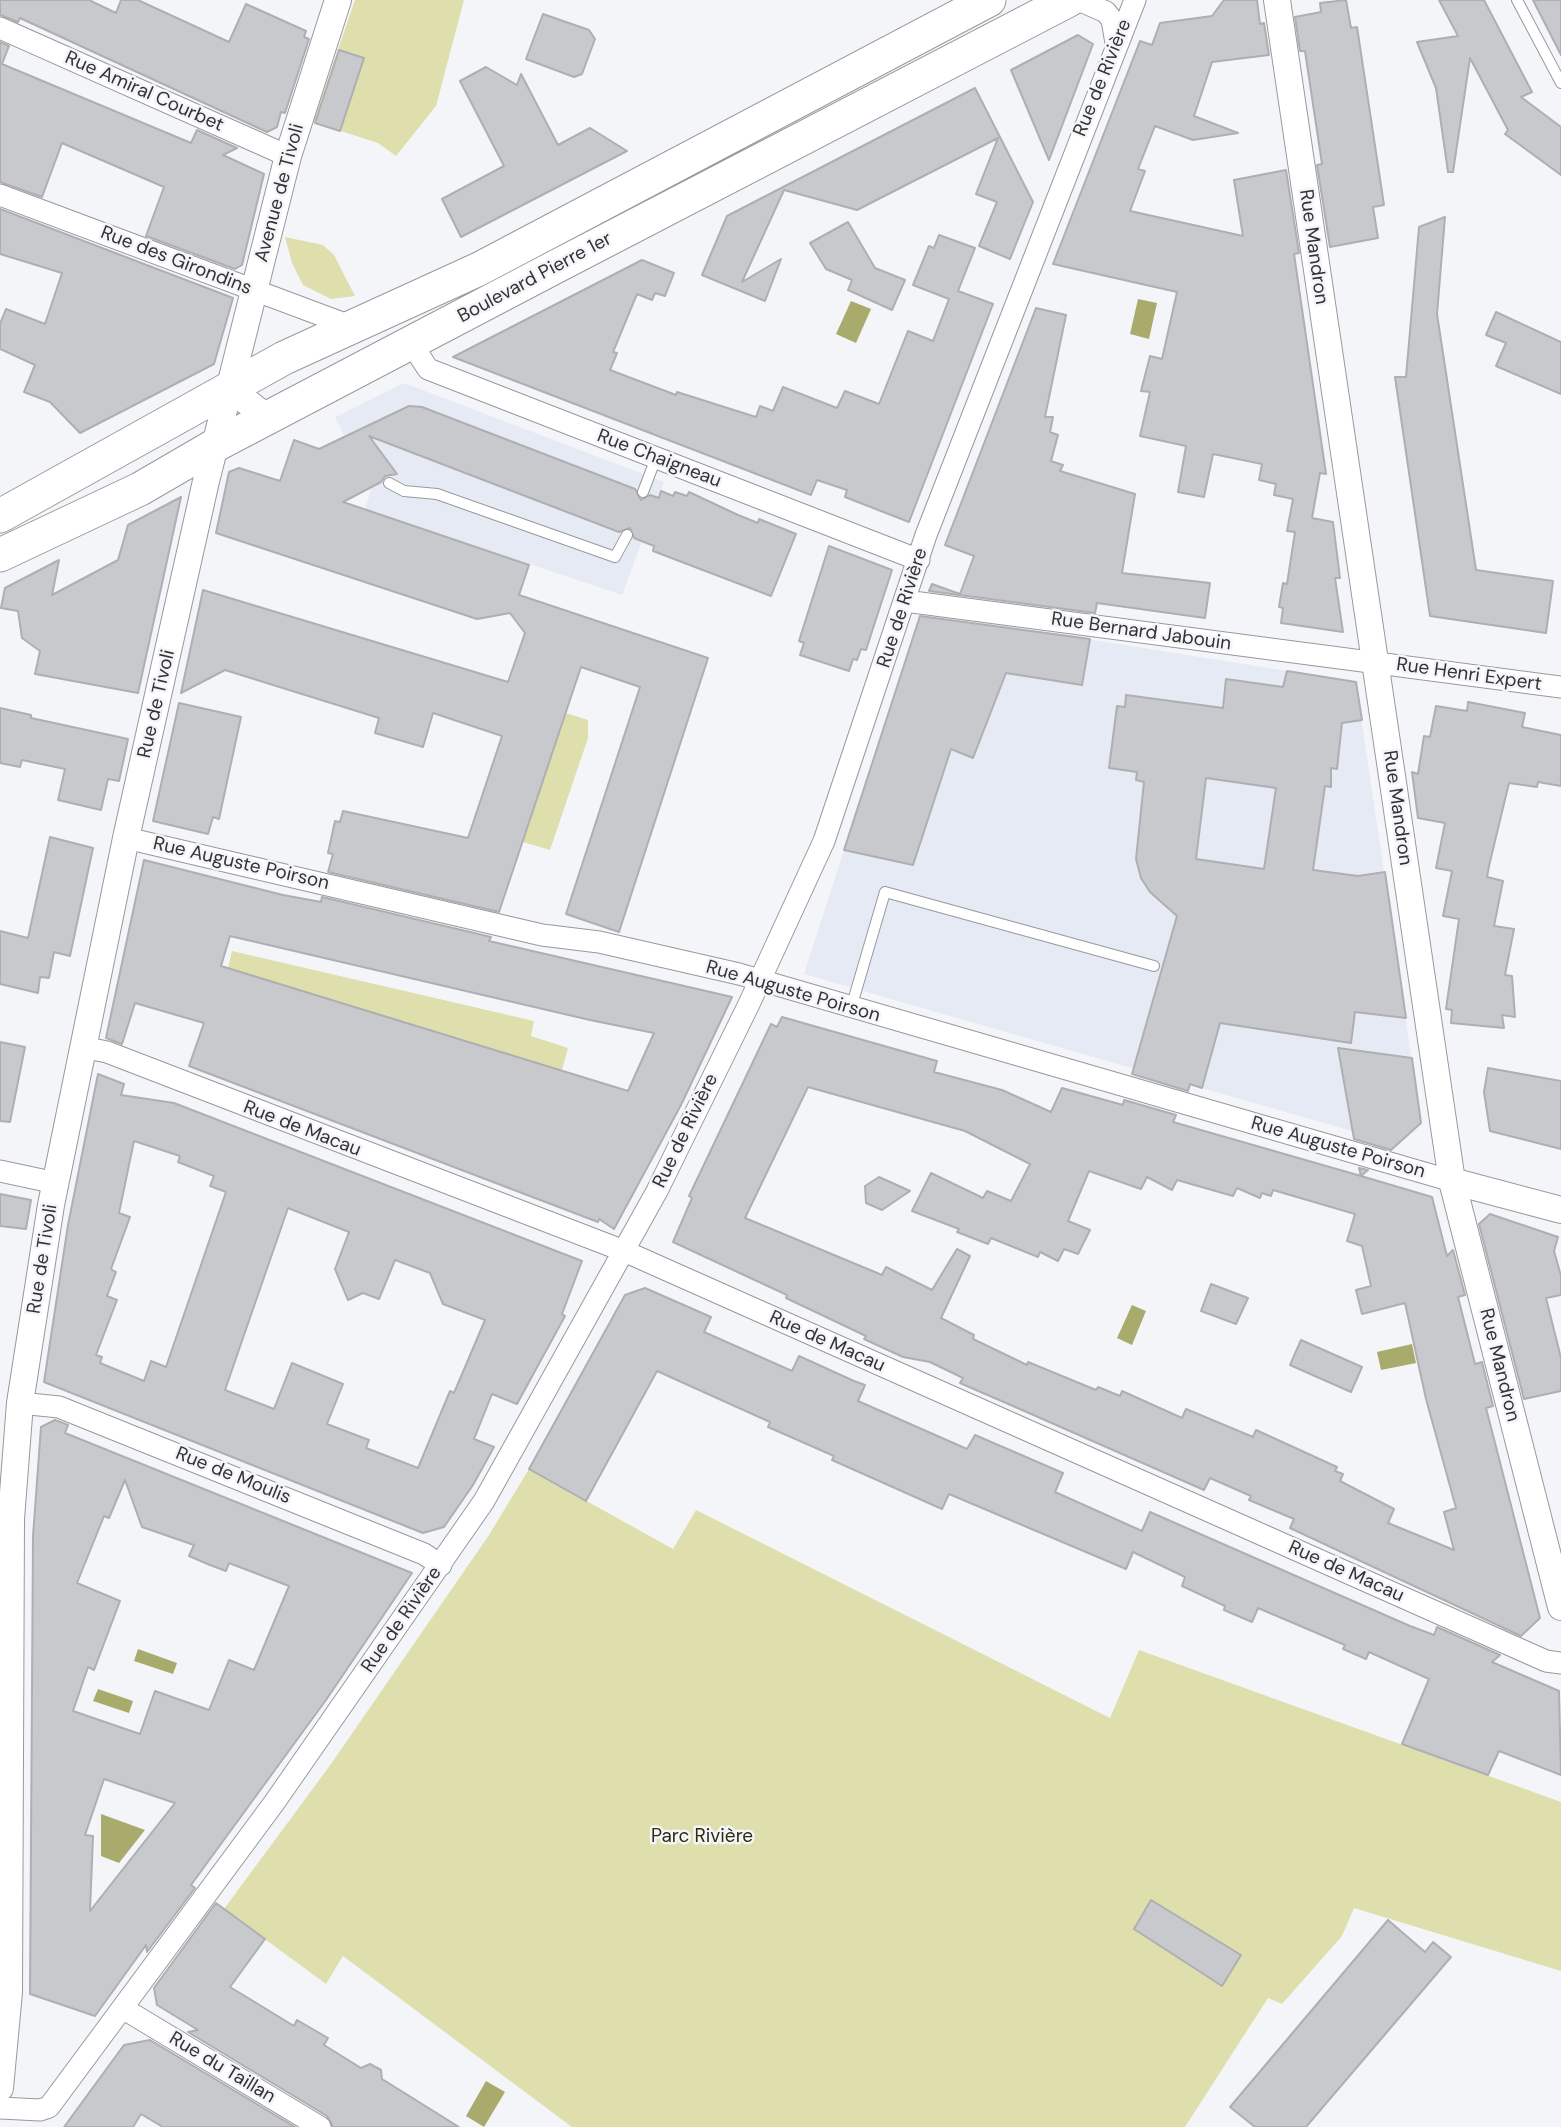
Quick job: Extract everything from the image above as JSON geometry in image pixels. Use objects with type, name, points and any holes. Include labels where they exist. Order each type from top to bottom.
[{"type":"main road","name":"Boulevard Pierre 1er","points":[[0,516],[229,388],[353,327],[479,270],[989,0]]},
{"type":"main road","name":"Boulevard Pierre 1er","points":[[0,555],[140,489],[214,446],[1066,1]]},
{"type":"street","name":"Avenue de Tivoli","points":[[229,388],[288,156],[338,0]]},
{"type":"street","name":"Rue de Rivière","points":[[0,2108],[40,2110],[49,2107],[274,1803],[484,1501],[624,1251],[760,981],[824,841],[919,560],[1116,43],[1135,0]]},
{"type":"street","name":"Rue Mandron","points":[[1276,0],[1452,1181],[1561,1607]]},
{"type":"street","points":[[1066,1],[1083,2],[1106,12],[1112,20],[1116,43]]},
{"type":"street","name":"Rue Amiral Courbet","points":[[0,29],[288,156]]},
{"type":"street","name":"Rue des Girondins","points":[[0,195],[353,327]]},
{"type":"street","name":"Rue Chaigneau","points":[[411,344],[428,369],[919,560]]},
{"type":"street","points":[[229,388],[269,419]]},
{"type":"street","name":"Rue de Tivoli","points":[[0,2088],[9,1992],[5,1820],[5,1518],[20,1403],[55,1183],[82,1047],[126,838],[229,388]]},
{"type":"street","name":"Rue Bernard Jabouin","points":[[905,601],[1376,663]]},
{"type":"street","name":"Rue Henri Expert","points":[[1376,663],[1561,687]]},
{"type":"street","name":"Rue Auguste Poirson","points":[[126,838],[542,935],[599,942],[760,981],[1452,1181]]},
{"type":"street","name":"Rue de Macau","points":[[82,1047],[107,1052],[624,1251],[1546,1661],[1561,1663]]},
{"type":"street","points":[[0,1171],[55,1183]]},
{"type":"street","points":[[1452,1181],[1561,1210]]},
{"type":"street","name":"Rue de Moulis","points":[[20,1403],[59,1407],[424,1553],[441,1565]]},
{"type":"street","name":"Rue du Taillan","points":[[124,2009],[320,2127]]},
{"type":"lane","points":[[1517,0],[1561,83]]},
{"type":"lane","points":[[642,492],[656,458]]},
{"type":"lane","points":[[389,483],[404,491],[437,494],[615,557],[627,535]]},
{"type":"lane","points":[[851,1008],[885,892],[1154,966]]},
{"type":"shaded area","points":[[1138,299],[1157,303],[1149,339],[1130,334]]},
{"type":"shaded area","points":[[851,301],[871,309],[856,343],[836,334]]},
{"type":"shaded area","points":[[404,383],[664,482],[622,595],[365,509],[371,490],[335,417]]},
{"type":"shaded area","points":[[987,623],[1356,682],[1421,1123],[1397,1144],[804,974],[844,850],[913,865]]},
{"type":"shaded area","points":[[1132,1305],[1146,1311],[1132,1345],[1117,1338]]},
{"type":"shaded area","points":[[1412,1344],[1416,1363],[1381,1370],[1377,1352]]},
{"type":"shaded area","points":[[138,1649],[177,1663],[173,1674],[134,1661]]},
{"type":"shaded area","points":[[98,1689],[133,1701],[129,1713],[93,1701]]},
{"type":"shaded area","points":[[101,1814],[145,1830],[119,1863],[101,1856]]},
{"type":"shaded area","points":[[486,2081],[505,2092],[484,2127],[466,2116]]},
{"type":"green space","points":[[355,0],[464,0],[436,106],[396,156],[378,143],[313,122]]},
{"type":"green space","points":[[285,237],[323,245],[334,255],[355,296],[331,299],[303,285],[292,263]]},
{"type":"green space","points":[[566,713],[588,720],[588,738],[550,850],[523,842]]},
{"type":"green space","points":[[232,951],[534,1021],[531,1036],[568,1048],[562,1070],[228,968]]},
{"type":"green space","name":"Parc Rivière","points":[[529,1469],[673,1549],[696,1510],[1110,1718],[1139,1650],[1561,1802],[1561,1971],[1354,1908],[1342,1936],[1282,2004],[1268,1998],[1185,2127],[572,2127],[343,1956],[326,1984],[224,1909],[331,1764],[489,1535]]},
{"type":"building","points":[[0,0],[89,0],[116,13],[121,0],[138,0],[229,42],[246,4],[306,31],[304,37],[309,39],[285,113],[281,112],[277,127],[267,132],[20,18],[18,22],[0,15]]},
{"type":"building","points":[[1224,0],[1257,0],[1260,24],[1264,23],[1269,55],[1212,62],[1194,116],[1238,133],[1193,140],[1155,126],[1138,169],[1145,171],[1130,211],[1243,236],[1234,180],[1286,170],[1299,253],[1294,254],[1326,474],[1320,473],[1312,518],[1333,522],[1340,578],[1335,578],[1343,632],[1281,623],[1283,608],[1279,607],[1283,583],[1287,584],[1295,532],[1287,531],[1293,499],[1274,495],[1276,484],[1259,480],[1262,464],[1213,454],[1204,497],[1178,492],[1186,446],[1140,436],[1150,392],[1141,391],[1150,356],[1162,359],[1177,292],[1053,264],[1140,41],[1152,45],[1160,23],[1212,16]]},
{"type":"building","points":[[1346,0],[1351,28],[1357,27],[1384,205],[1373,207],[1378,238],[1330,247],[1317,165],[1322,164],[1305,51],[1300,51],[1295,17],[1321,12],[1320,3]]},
{"type":"building","points":[[1439,0],[1484,0],[1532,92],[1521,97],[1561,127],[1561,175],[1505,134],[1508,130],[1470,58],[1453,172],[1448,172],[1436,88],[1417,42],[1458,36]]},
{"type":"building","points":[[1533,0],[1561,0],[1561,55]]},
{"type":"building","points":[[543,14],[589,30],[595,39],[582,74],[574,77],[526,59]]},
{"type":"building","points":[[1078,35],[1093,44],[1049,160],[1011,70]]},
{"type":"building","points":[[0,42],[9,46],[2,64],[191,143],[197,130],[237,148],[223,155],[264,174],[242,265],[235,269],[146,236],[164,187],[62,143],[42,197],[0,182]]},
{"type":"building","points":[[339,50],[364,58],[340,131],[315,123]]},
{"type":"building","points":[[486,67],[517,85],[521,74],[558,145],[590,128],[627,151],[461,237],[442,199],[504,166],[460,81]]},
{"type":"building","points":[[975,88],[1033,202],[1010,259],[979,246],[997,202],[976,194],[998,138],[857,210],[784,190],[742,282],[781,259],[765,301],[702,275],[727,216]]},
{"type":"building","points":[[0,209],[233,298],[214,364],[80,433],[50,402],[24,392],[35,365],[0,349],[0,324],[6,309],[45,324],[62,273],[0,254]]},
{"type":"building","points":[[1445,217],[1437,314],[1476,570],[1553,581],[1546,633],[1430,616],[1395,377],[1406,377],[1419,227]]},
{"type":"building","points":[[848,222],[875,268],[905,280],[892,310],[848,290],[852,280],[826,269],[810,243]]},
{"type":"building","points":[[939,235],[975,248],[958,291],[993,304],[909,522],[845,497],[847,490],[817,480],[811,495],[453,357],[642,260],[674,273],[665,296],[655,293],[652,300],[637,294],[613,352],[617,353],[610,370],[676,395],[677,392],[756,417],[760,406],[773,411],[783,387],[837,408],[845,391],[879,404],[908,331],[933,341],[949,299],[913,285],[929,246],[934,248]]},
{"type":"building","points":[[1036,308],[1066,315],[1045,417],[1053,417],[1050,432],[1058,435],[1051,461],[1063,465],[1060,471],[1135,494],[1122,573],[1210,583],[1205,618],[1097,603],[1095,613],[929,591],[932,584],[960,594],[974,556],[945,545]]},
{"type":"building","points":[[1496,312],[1561,342],[1561,394],[1496,366],[1506,343],[1486,335]]},
{"type":"building","points":[[409,406],[422,407],[635,489],[641,500],[650,495],[659,498],[661,491],[673,496],[675,492],[687,496],[689,492],[758,523],[759,519],[796,534],[771,596],[653,551],[654,546],[634,538],[630,528],[619,532],[369,436],[397,474],[385,476],[381,482],[343,502],[529,565],[519,595],[708,658],[619,932],[566,914],[640,687],[581,667],[499,912],[328,872],[333,854],[328,853],[335,821],[340,822],[343,811],[468,838],[502,736],[433,713],[423,747],[375,733],[379,718],[225,670],[181,693],[203,590],[508,682],[525,633],[510,613],[477,619],[216,533],[229,472],[239,468],[280,481],[294,440],[319,449]]},
{"type":"building","points":[[181,497],[138,693],[35,674],[40,651],[22,638],[18,611],[1,608],[5,588],[59,560],[52,595],[118,560],[128,525]]},
{"type":"building","points":[[829,546],[892,570],[866,650],[861,649],[857,660],[853,659],[849,671],[800,655],[804,643],[799,641]]},
{"type":"building","points":[[920,616],[1090,639],[1082,685],[1006,673],[973,758],[951,749],[913,865],[844,850]]},
{"type":"building","points":[[1287,671],[1356,682],[1362,720],[1342,723],[1337,769],[1331,768],[1331,787],[1325,786],[1313,870],[1358,876],[1385,872],[1406,1018],[1355,1012],[1351,1043],[1220,1023],[1202,1088],[1190,1084],[1188,1091],[1132,1074],[1177,916],[1150,892],[1141,878],[1136,859],[1144,782],[1136,780],[1137,772],[1109,768],[1117,706],[1125,707],[1126,695],[1223,708],[1226,679],[1283,687]],"holes":[[[1206,778],[1276,788],[1264,869],[1196,859]]]},
{"type":"building","points":[[1468,702],[1525,713],[1522,727],[1561,735],[1561,786],[1538,782],[1537,787],[1509,783],[1489,866],[1487,877],[1503,881],[1494,926],[1514,929],[1505,975],[1512,976],[1515,1017],[1502,1015],[1504,1028],[1451,1023],[1452,1010],[1446,1009],[1459,919],[1443,916],[1452,871],[1436,868],[1445,823],[1418,818],[1412,772],[1418,774],[1424,736],[1430,737],[1436,706],[1467,711]]},
{"type":"building","points":[[179,703],[241,717],[219,819],[213,817],[208,834],[153,821]]},
{"type":"building","points":[[0,708],[31,715],[31,718],[128,739],[119,781],[108,779],[101,810],[58,800],[65,769],[22,760],[20,767],[0,763]]},
{"type":"building","points":[[50,837],[93,848],[70,956],[54,952],[49,978],[40,977],[38,993],[0,984],[0,931],[28,938]]},
{"type":"building","points":[[144,860],[283,895],[321,902],[322,897],[491,937],[489,941],[732,997],[681,1105],[614,1229],[599,1219],[598,1222],[189,1066],[204,1023],[135,1003],[122,1044],[106,1038]],"holes":[[[230,936],[654,1033],[628,1091],[221,966]]]},
{"type":"building","points":[[782,1017],[937,1061],[934,1072],[1002,1090],[1051,1112],[1062,1088],[1123,1105],[1124,1100],[1176,1115],[1173,1122],[1432,1197],[1447,1256],[1453,1250],[1465,1295],[1458,1297],[1475,1364],[1482,1362],[1493,1406],[1486,1408],[1540,1618],[1521,1636],[1290,1528],[1294,1519],[1249,1500],[1251,1496],[1210,1478],[1204,1490],[960,1383],[963,1378],[930,1362],[903,1357],[864,1339],[866,1336],[786,1298],[787,1295],[673,1242],[692,1198],[689,1196],[771,1024],[777,1027]],"holes":[[[808,1087],[965,1131],[1030,1164],[1011,1201],[987,1191],[983,1198],[931,1173],[912,1211],[959,1229],[957,1232],[988,1244],[991,1238],[1038,1257],[1040,1252],[1058,1261],[1064,1249],[1078,1254],[1090,1230],[1068,1221],[1089,1171],[1141,1189],[1147,1177],[1172,1190],[1177,1180],[1233,1196],[1237,1188],[1260,1198],[1262,1193],[1271,1196],[1273,1190],[1355,1214],[1347,1241],[1362,1246],[1371,1286],[1356,1290],[1362,1314],[1405,1303],[1426,1399],[1456,1508],[1444,1512],[1454,1550],[1388,1523],[1394,1509],[1340,1481],[1343,1474],[1335,1471],[1337,1467],[1256,1430],[1253,1437],[1186,1409],[1182,1418],[1122,1391],[1120,1396],[1098,1387],[1096,1390],[1028,1362],[1027,1365],[973,1339],[974,1335],[941,1318],[970,1256],[957,1249],[932,1290],[886,1267],[882,1275],[745,1218]]]},
{"type":"building","points":[[0,1042],[25,1047],[10,1122],[0,1121]]},
{"type":"building","points":[[1338,1048],[1412,1058],[1421,1123],[1391,1150],[1354,1139]]},
{"type":"building","points":[[1488,1068],[1561,1081],[1561,1149],[1490,1131],[1484,1092]]},
{"type":"building","points":[[98,1074],[124,1084],[121,1095],[174,1103],[582,1261],[562,1314],[565,1316],[517,1404],[492,1394],[474,1439],[494,1447],[473,1485],[444,1527],[423,1533],[44,1382],[68,1225]],"holes":[[[134,1141],[180,1156],[178,1162],[214,1176],[210,1186],[226,1192],[166,1367],[151,1361],[144,1381],[100,1363],[102,1357],[96,1355],[117,1300],[107,1296],[116,1272],[111,1269],[130,1217],[119,1213]],[[288,1208],[349,1232],[335,1269],[348,1300],[363,1293],[379,1299],[395,1260],[430,1273],[443,1304],[485,1320],[454,1393],[450,1391],[418,1468],[366,1448],[369,1440],[327,1424],[343,1384],[292,1363],[274,1409],[225,1390]]]},
{"type":"building","points":[[1359,1168],[1368,1170],[1361,1176]]},
{"type":"building","points":[[879,1177],[910,1191],[882,1210],[866,1203],[865,1186]]},
{"type":"building","points":[[0,1194],[31,1200],[26,1229],[0,1226]]},
{"type":"building","points":[[1490,1214],[1558,1237],[1554,1251],[1561,1276],[1561,1295],[1546,1298],[1561,1358],[1561,1391],[1524,1399],[1479,1224]]},
{"type":"building","points":[[1211,1284],[1248,1298],[1236,1324],[1201,1311]]},
{"type":"building","points":[[645,1288],[711,1317],[704,1332],[792,1371],[799,1356],[865,1385],[858,1401],[967,1449],[975,1435],[1063,1473],[1055,1492],[1142,1531],[1150,1512],[1410,1626],[1434,1635],[1437,1627],[1500,1655],[1492,1662],[1559,1691],[1561,1775],[1499,1751],[1488,1775],[1402,1744],[1429,1679],[1369,1652],[1366,1659],[1343,1649],[1345,1645],[1258,1608],[1252,1622],[1224,1610],[1225,1606],[1182,1586],[1185,1577],[1133,1552],[1126,1569],[949,1494],[942,1509],[832,1460],[834,1456],[768,1427],[770,1422],[657,1371],[586,1501],[529,1469],[625,1295]]},
{"type":"building","points":[[1301,1340],[1362,1367],[1351,1392],[1290,1365]]},
{"type":"building","points":[[55,1420],[68,1425],[65,1433],[412,1573],[326,1700],[191,1885],[195,1888],[147,1952],[146,1945],[95,2016],[30,1994],[33,1536],[41,1427]],"holes":[[[125,1480],[142,1527],[194,1545],[189,1556],[210,1565],[226,1571],[229,1563],[289,1586],[254,1670],[229,1660],[209,1710],[155,1691],[140,1734],[73,1711],[88,1667],[94,1670],[120,1601],[77,1583],[104,1516],[109,1518]],[[104,1779],[175,1803],[90,1911],[93,1836],[85,1835]]]},
{"type":"building","points":[[1151,1900],[1241,1955],[1222,1986],[1134,1929]]},
{"type":"building","points":[[216,1903],[265,1939],[230,1987],[294,2026],[297,2020],[328,2038],[324,2045],[361,2068],[370,2064],[381,2070],[382,2079],[459,2127],[333,2127],[327,2116],[188,2032],[198,2030],[157,2005],[154,1988]]},
{"type":"building","points":[[1388,1920],[1425,1952],[1433,1942],[1451,1957],[1306,2127],[1255,2127],[1230,2107]]},
{"type":"building","points":[[150,2040],[295,2127],[163,2127],[141,2114],[133,2127],[64,2127],[124,2045]]}]
